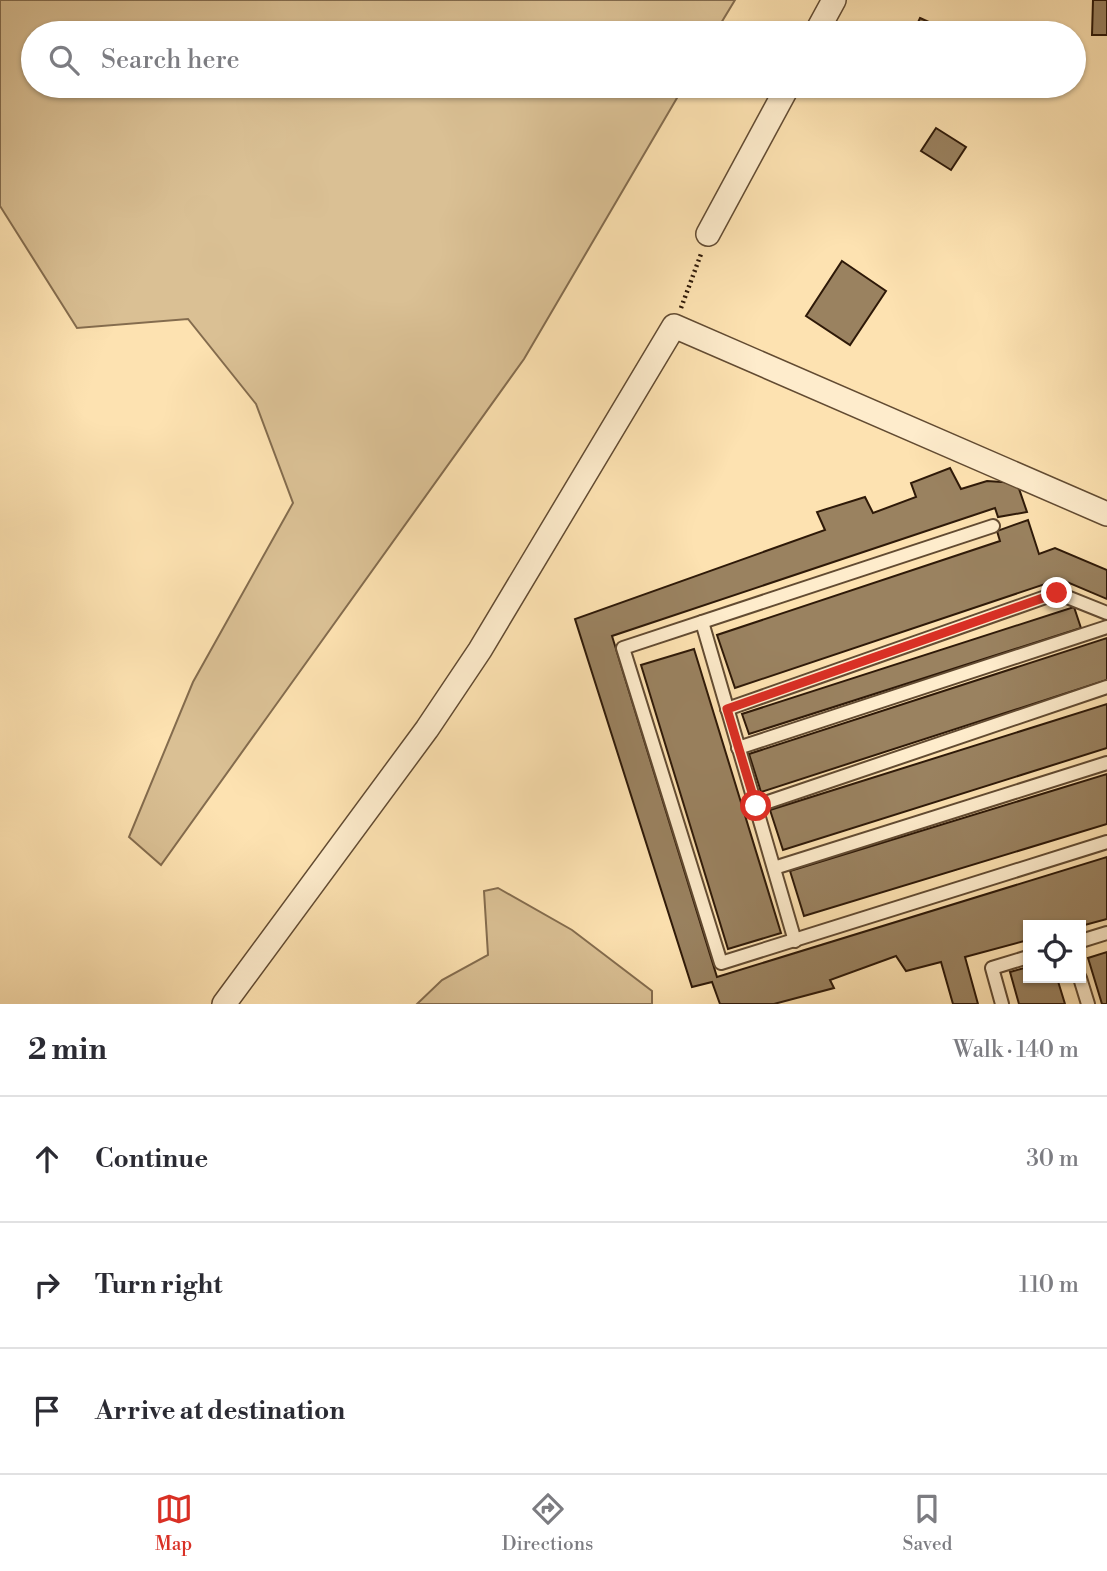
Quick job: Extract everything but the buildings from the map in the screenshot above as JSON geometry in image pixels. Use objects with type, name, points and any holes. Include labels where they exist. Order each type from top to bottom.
[{"type":"street","points":[[823,21],[834,0]]},
{"type":"street","points":[[708,234],[782,98]]},
{"type":"street","points":[[224,1004],[427,729],[473,661],[674,326],[1107,514]]},
{"type":"lane","points":[[993,526],[623,648],[720,963],[1107,842]]},
{"type":"lane","points":[[727,709],[1057,593],[1107,613]]},
{"type":"lane","points":[[702,622],[795,941]]},
{"type":"lane","points":[[738,748],[1107,627]]},
{"type":"lane","points":[[756,806],[1107,687]]},
{"type":"lane","points":[[774,868],[1107,764]]},
{"type":"lane","points":[[1086,939],[1107,933]]},
{"type":"lane","points":[[1002,1004],[992,968],[1023,959]]},
{"type":"lane","points":[[1082,983],[1088,1004]]},
{"type":"path","points":[[674,326],[708,234]]},
{"type":"shaded area","points":[[0,0],[735,0],[722,21],[21,21],[21,98],[677,98],[524,359],[161,865],[129,837],[193,682],[293,503],[256,404],[188,319],[77,328],[0,206]]},
{"type":"shaded area","points":[[498,888],[572,930],[652,991],[652,1004],[417,1004],[442,980],[488,955],[484,891]]},
{"type":"route","points":[[756,806],[727,709],[1057,593]]}]
